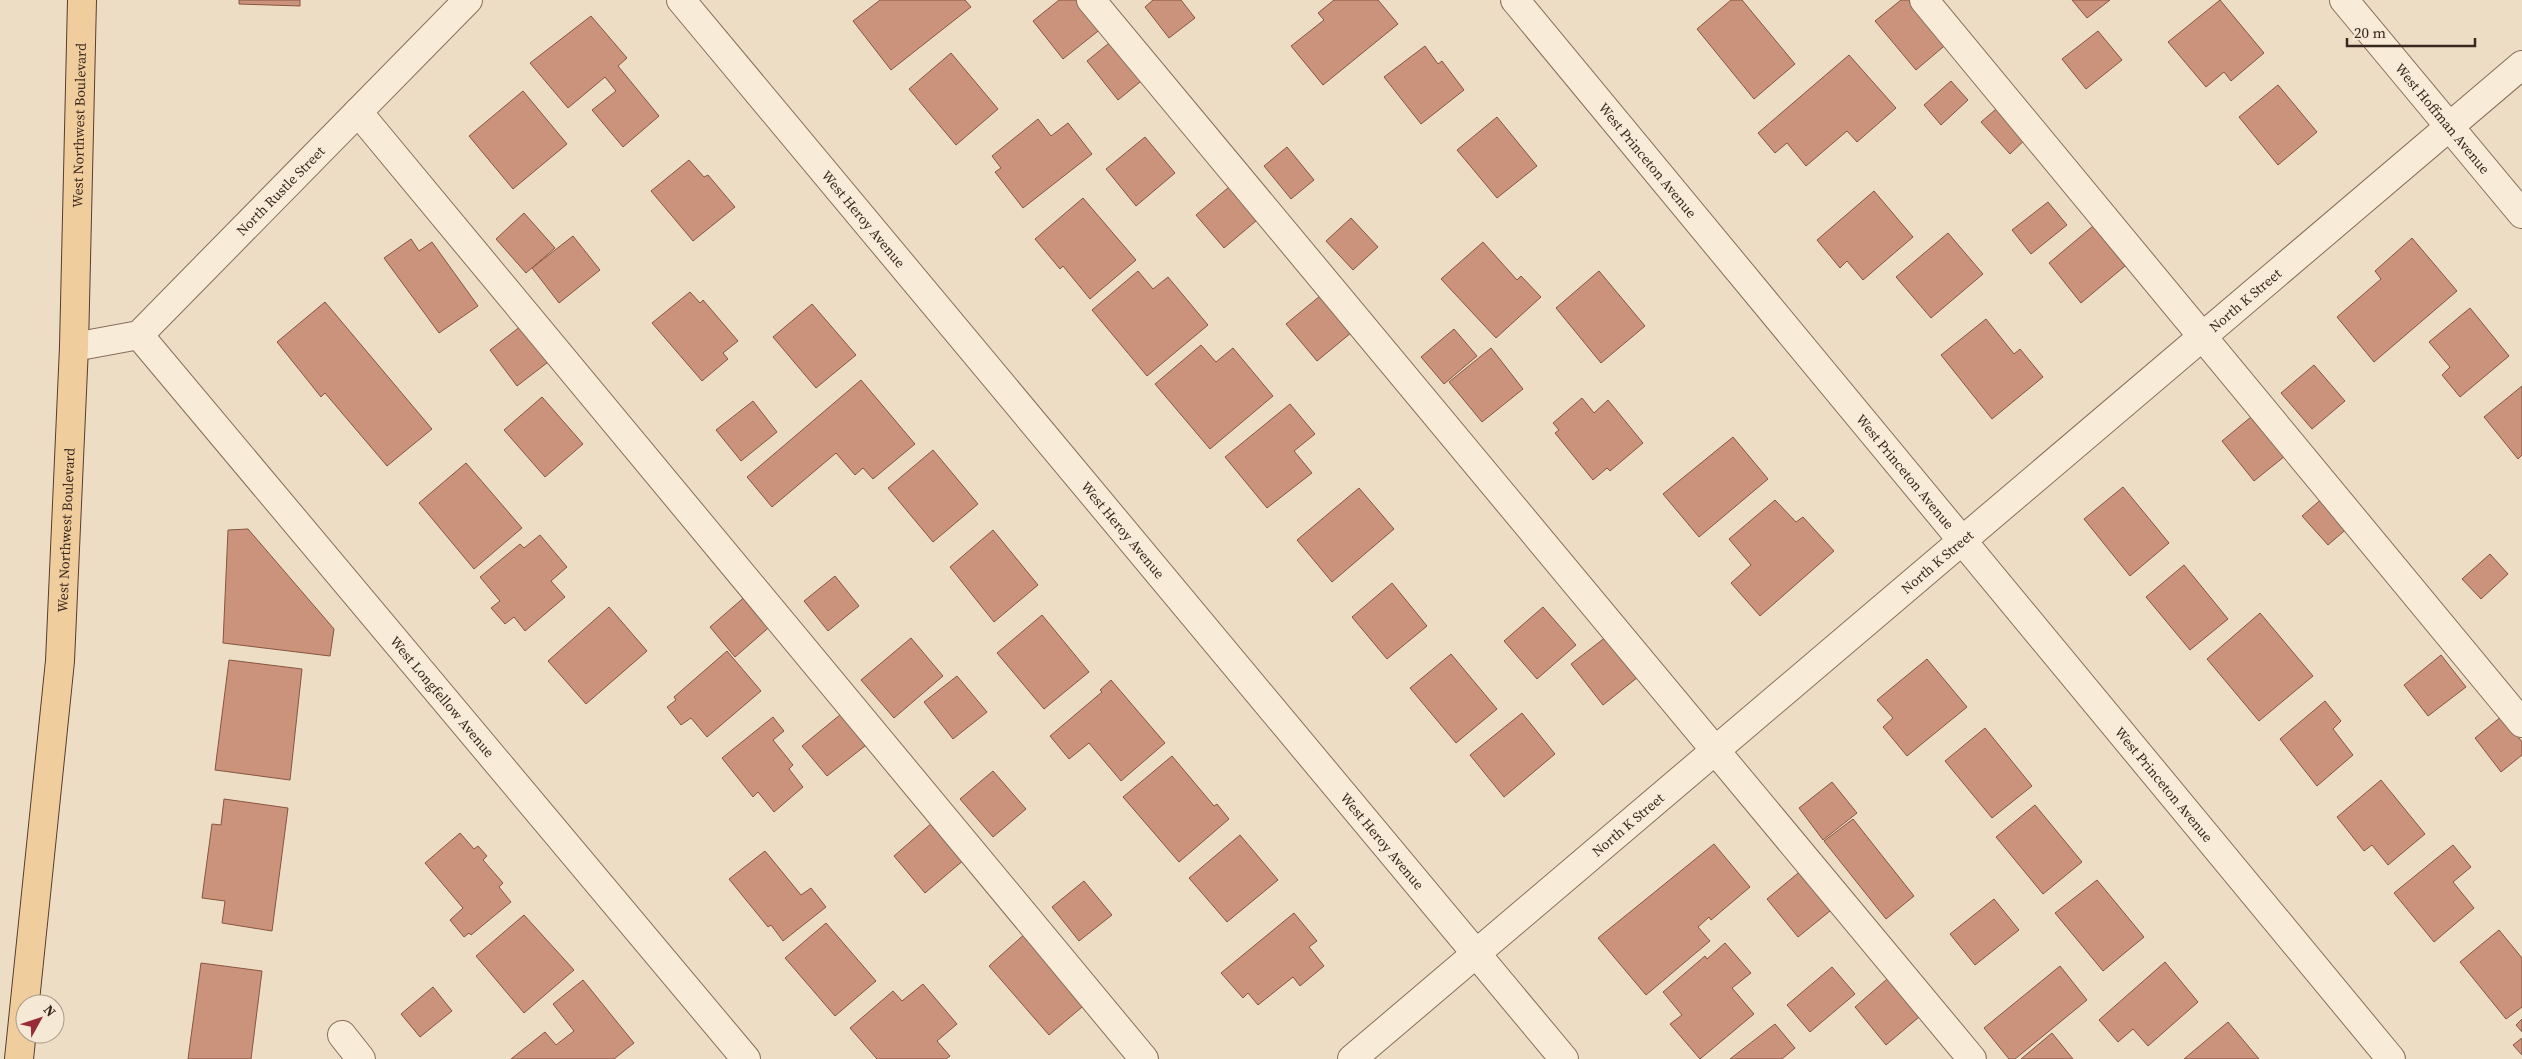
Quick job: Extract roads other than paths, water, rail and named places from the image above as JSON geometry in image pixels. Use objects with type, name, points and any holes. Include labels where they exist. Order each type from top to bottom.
[{"type":"main road","name":"West Northwest Boulevard","points":[[20,1059],[60,661],[74,347],[82,0]]},
{"type":"street","name":"North Rustle Street","points":[[139,335],[468,0]]},
{"type":"street","name":"West Heroy Avenue","points":[[681,0],[1564,1059]]},
{"type":"street","points":[[1092,0],[1972,1059]]},
{"type":"street","name":"West Princeton Avenue","points":[[1515,0],[2391,1059]]},
{"type":"street","points":[[1924,0],[2522,723]]},
{"type":"street","name":"West Hoffman Avenue","points":[[2344,0],[2522,214]]},
{"type":"street","name":"North K Street","points":[[1352,1059],[2522,65]]},
{"type":"street","points":[[358,112],[1144,1059]]},
{"type":"street","points":[[74,347],[139,335]]},
{"type":"street","name":"West Longfellow Avenue","points":[[139,335],[746,1059]]},
{"type":"street","points":[[342,1035],[362,1059]]}]
